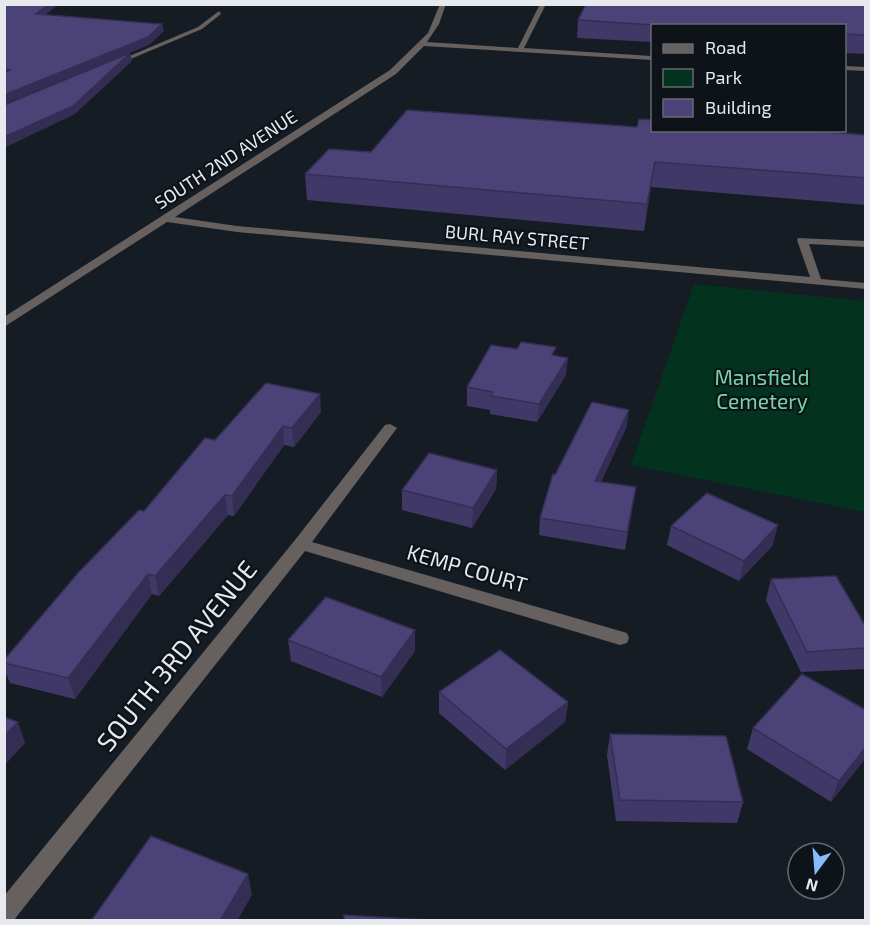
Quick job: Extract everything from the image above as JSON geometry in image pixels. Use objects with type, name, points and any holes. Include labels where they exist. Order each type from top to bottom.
[{"type":"street","name":"SOUTH 2ND AVENUE","points":[[4,323],[378,82],[409,58],[422,44],[441,14],[443,4]]},
{"type":"street","points":[[520,50],[543,4]]},
{"type":"street","points":[[100,70],[200,28],[219,13]]},
{"type":"street","points":[[422,44],[651,58]]},
{"type":"street","points":[[846,68],[866,69]]},
{"type":"street","name":"BURL RAY STREET","points":[[166,219],[237,229],[866,286]]},
{"type":"street","points":[[817,282],[802,240],[866,244]]},
{"type":"street","name":"SOUTH 3RD AVENUE","points":[[4,915],[301,544],[390,428]]},
{"type":"street","name":"KEMP COURT","points":[[301,544],[620,638]]},
{"type":"green space","name":"Mansfield Cemetery","points":[[694,284],[865,301],[865,512],[631,465]]},
{"type":"building","points":[[4,4],[49,4],[36,14],[162,24],[148,37],[4,95],[4,72],[11,70],[4,69]]},
{"type":"building","points":[[586,4],[848,4],[866,5],[866,35],[846,34],[846,24],[651,25],[578,20]]},
{"type":"building","points":[[130,53],[73,106],[4,137],[4,105]]},
{"type":"building","points":[[407,110],[637,127],[639,119],[651,120],[651,132],[829,132],[866,135],[866,178],[655,162],[647,204],[305,174],[329,149],[371,152]]},
{"type":"building","points":[[521,342],[556,347],[552,355],[568,358],[539,404],[491,396],[493,392],[467,387],[491,345],[517,349]]},
{"type":"building","points":[[266,383],[320,394],[292,428],[283,426],[232,496],[225,495],[155,576],[148,574],[68,678],[4,663],[4,660],[78,573],[139,510],[144,511],[205,438],[215,440]]},
{"type":"building","points":[[592,402],[629,410],[595,481],[636,487],[627,532],[540,518],[553,474],[555,475]]},
{"type":"building","points":[[429,453],[497,470],[473,508],[402,490]]},
{"type":"building","points":[[707,493],[778,525],[744,561],[671,526]]},
{"type":"building","points":[[836,576],[866,627],[866,648],[807,652],[771,579]]},
{"type":"building","points":[[326,597],[415,630],[381,677],[288,640]]},
{"type":"building","points":[[500,650],[568,702],[506,749],[439,692]]},
{"type":"building","points":[[802,674],[866,710],[866,747],[839,781],[753,728]]},
{"type":"building","points":[[4,717],[18,722],[4,736]]},
{"type":"building","points":[[610,734],[726,736],[743,802],[620,800]]},
{"type":"building","points":[[151,836],[248,874],[220,921],[91,921]]},
{"type":"building","points":[[344,915],[446,921],[344,921]]}]
